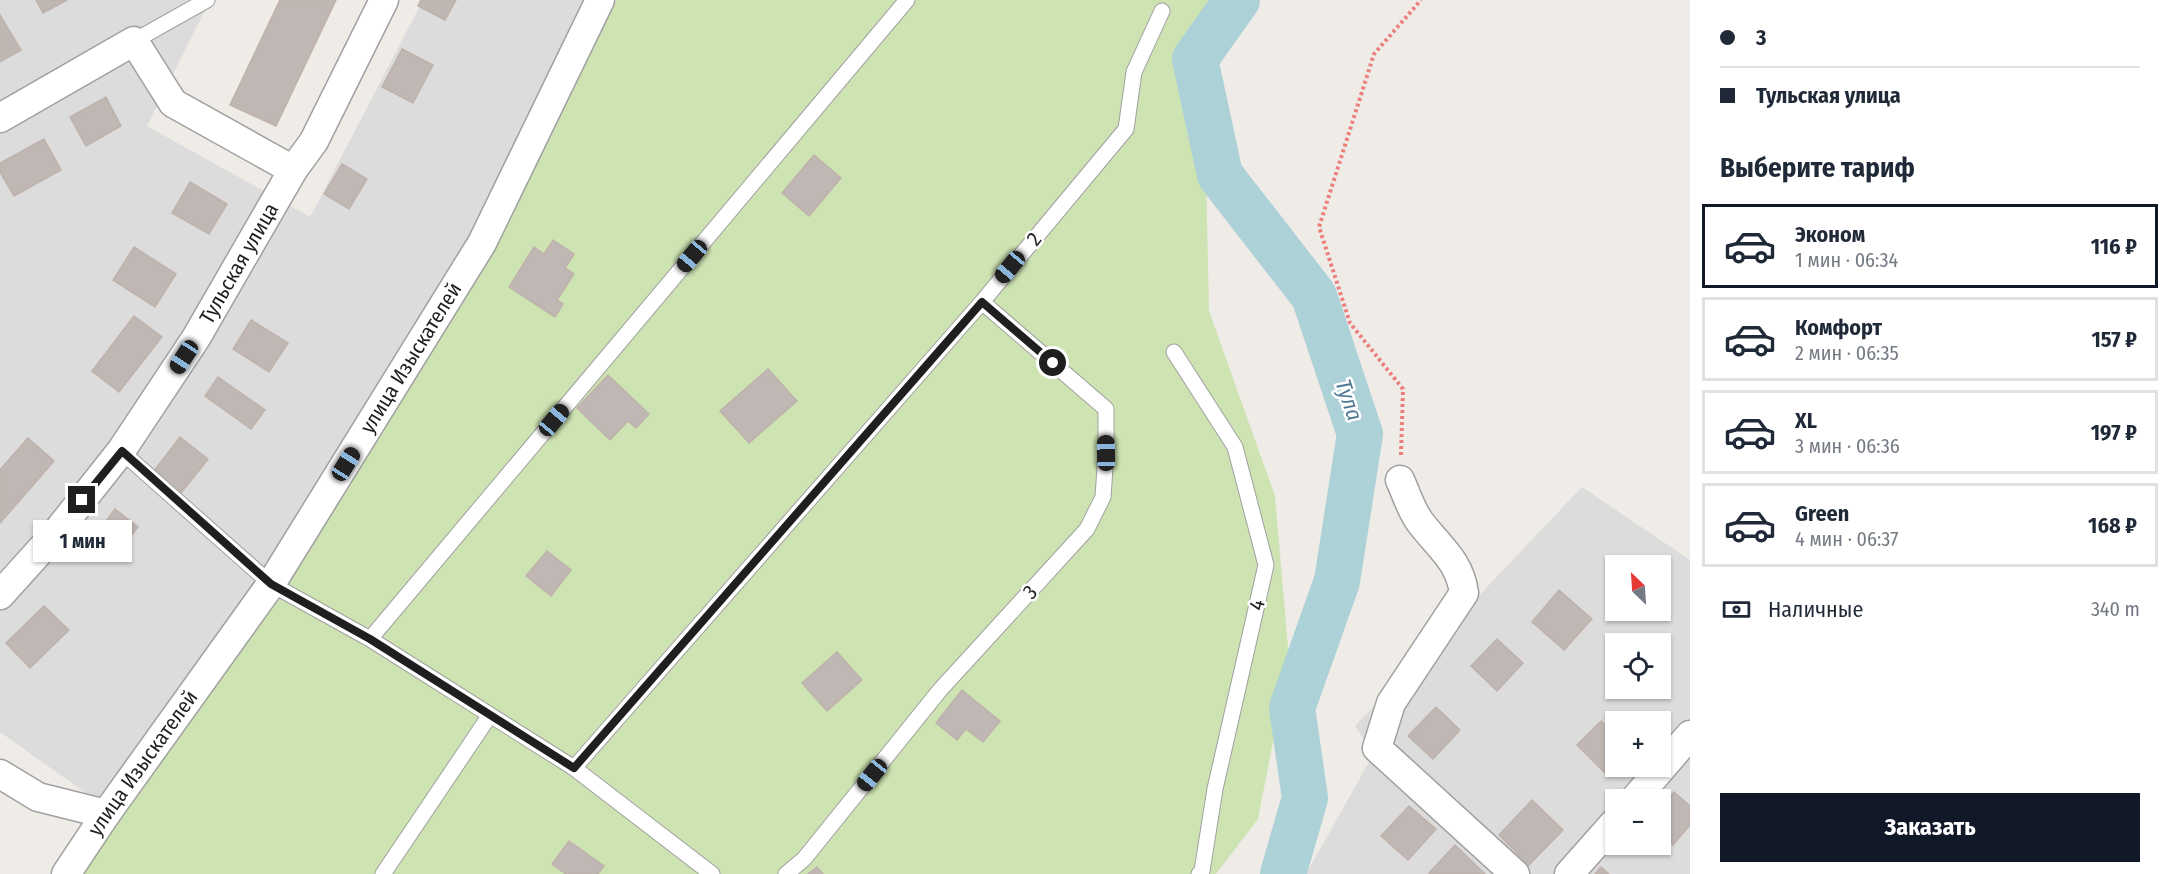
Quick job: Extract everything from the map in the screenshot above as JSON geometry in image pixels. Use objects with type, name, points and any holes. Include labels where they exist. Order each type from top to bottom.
[{"type":"street","name":"Тульская улица","points":[[0,595],[56,532],[122,451],[196,338],[293,170],[314,141],[384,0]]},
{"type":"street","name":"улица Изыскателей","points":[[66,874],[106,814],[271,584],[482,243],[600,0]]},
{"type":"street","points":[[0,118],[134,41],[173,103],[293,170]]},
{"type":"street","points":[[1400,480],[1419,520],[1462,576],[1464,592],[1391,703],[1377,748],[1515,874]]},
{"type":"street","points":[[1643,789],[1690,735]]},
{"type":"street","points":[[0,774],[38,797],[106,814]]},
{"type":"street","points":[[1569,874],[1605,833]]},
{"type":"lane","points":[[134,41],[207,0]]},
{"type":"lane","points":[[370,639],[908,0]]},
{"type":"lane","name":"2","points":[[574,768],[982,302],[1126,129],[1134,72],[1162,11]]},
{"type":"lane","name":"3","points":[[786,874],[804,859],[939,690],[1087,529],[1103,496],[1106,409],[982,302]]},
{"type":"lane","name":"4","points":[[1174,352],[1235,447],[1266,565],[1215,789],[1202,871],[1199,874]]},
{"type":"lane","points":[[122,451],[271,584],[370,639],[574,768],[712,874]]},
{"type":"lane","points":[[383,874],[490,714]]},
{"type":"path","points":[[1400,480],[1403,389],[1350,323],[1319,226],[1374,54],[1421,0]]},
{"type":"shaded area","points":[[0,0],[210,0],[147,126],[310,217],[423,0],[584,0],[482,243],[108,809],[0,732]]},
{"type":"shaded area","points":[[1582,487],[1690,560],[1690,874],[1306,874],[1373,755],[1355,726]]},
{"type":"green space","points":[[617,0],[1247,0],[1204,85],[1209,311],[1275,496],[1289,659],[1258,819],[1216,874],[83,874],[108,809],[482,243]]},
{"type":"building","points":[[36,0],[67,0],[43,13]]},
{"type":"building","points":[[280,0],[336,0],[276,126],[230,105]]},
{"type":"building","points":[[421,0],[456,0],[445,20],[418,6]]},
{"type":"building","points":[[0,15],[21,50],[0,62]]},
{"type":"building","points":[[402,49],[433,65],[413,103],[382,87]]},
{"type":"building","points":[[106,97],[121,126],[86,146],[70,117]]},
{"type":"building","points":[[44,139],[61,170],[14,196],[0,172],[0,163]]},
{"type":"building","points":[[814,155],[841,178],[809,216],[782,193]]},
{"type":"building","points":[[342,164],[367,179],[349,209],[324,194]]},
{"type":"building","points":[[190,182],[227,204],[209,234],[172,213]]},
{"type":"building","points":[[553,240],[574,254],[565,268],[574,274],[557,300],[563,304],[555,317],[509,287],[534,247],[544,254]]},
{"type":"building","points":[[134,247],[176,274],[155,307],[113,280]]},
{"type":"building","points":[[134,316],[162,337],[119,392],[92,371]]},
{"type":"building","points":[[251,320],[288,343],[269,372],[233,349]]},
{"type":"building","points":[[768,369],[797,401],[749,443],[720,411]]},
{"type":"building","points":[[608,375],[649,414],[636,428],[628,421],[610,440],[577,408]]},
{"type":"building","points":[[218,377],[265,410],[251,429],[205,396]]},
{"type":"building","points":[[180,437],[208,459],[181,493],[153,472]]},
{"type":"building","points":[[28,438],[54,461],[0,523],[0,470]]},
{"type":"building","points":[[115,509],[138,527],[116,555],[94,537]]},
{"type":"building","points":[[547,551],[571,570],[551,596],[526,576]]},
{"type":"building","points":[[1559,590],[1592,619],[1564,650],[1532,622]]},
{"type":"building","points":[[44,606],[69,630],[30,668],[6,643]]},
{"type":"building","points":[[1497,639],[1523,663],[1497,691],[1471,666]]},
{"type":"building","points":[[837,652],[862,680],[827,711],[802,683]]},
{"type":"building","points":[[962,690],[1000,721],[983,742],[966,729],[957,740],[936,723]]},
{"type":"building","points":[[1436,707],[1460,730],[1433,759],[1408,736]]},
{"type":"building","points":[[1601,721],[1605,725],[1605,773],[1577,745]]},
{"type":"building","points":[[1674,792],[1690,806],[1690,825],[1673,845],[1671,843],[1671,795]]},
{"type":"building","points":[[1532,800],[1563,830],[1529,865],[1499,835]]},
{"type":"building","points":[[1409,806],[1436,829],[1408,860],[1381,836]]},
{"type":"building","points":[[569,841],[604,866],[598,874],[566,874],[552,864]]},
{"type":"building","points":[[1455,845],[1485,874],[1429,873]]},
{"type":"building","points":[[817,867],[823,874],[808,874]]},
{"type":"building","points":[[1601,867],[1609,874],[1595,874]]},
{"type":"waterway","name":"Тула","points":[[1237,0],[1195,59],[1220,175],[1314,296],[1360,434],[1337,581],[1292,708],[1305,798],[1283,874]]},
{"type":"route","points":[[82,500],[122,451],[271,584],[370,639],[574,768],[982,302],[1053,363]]}]
